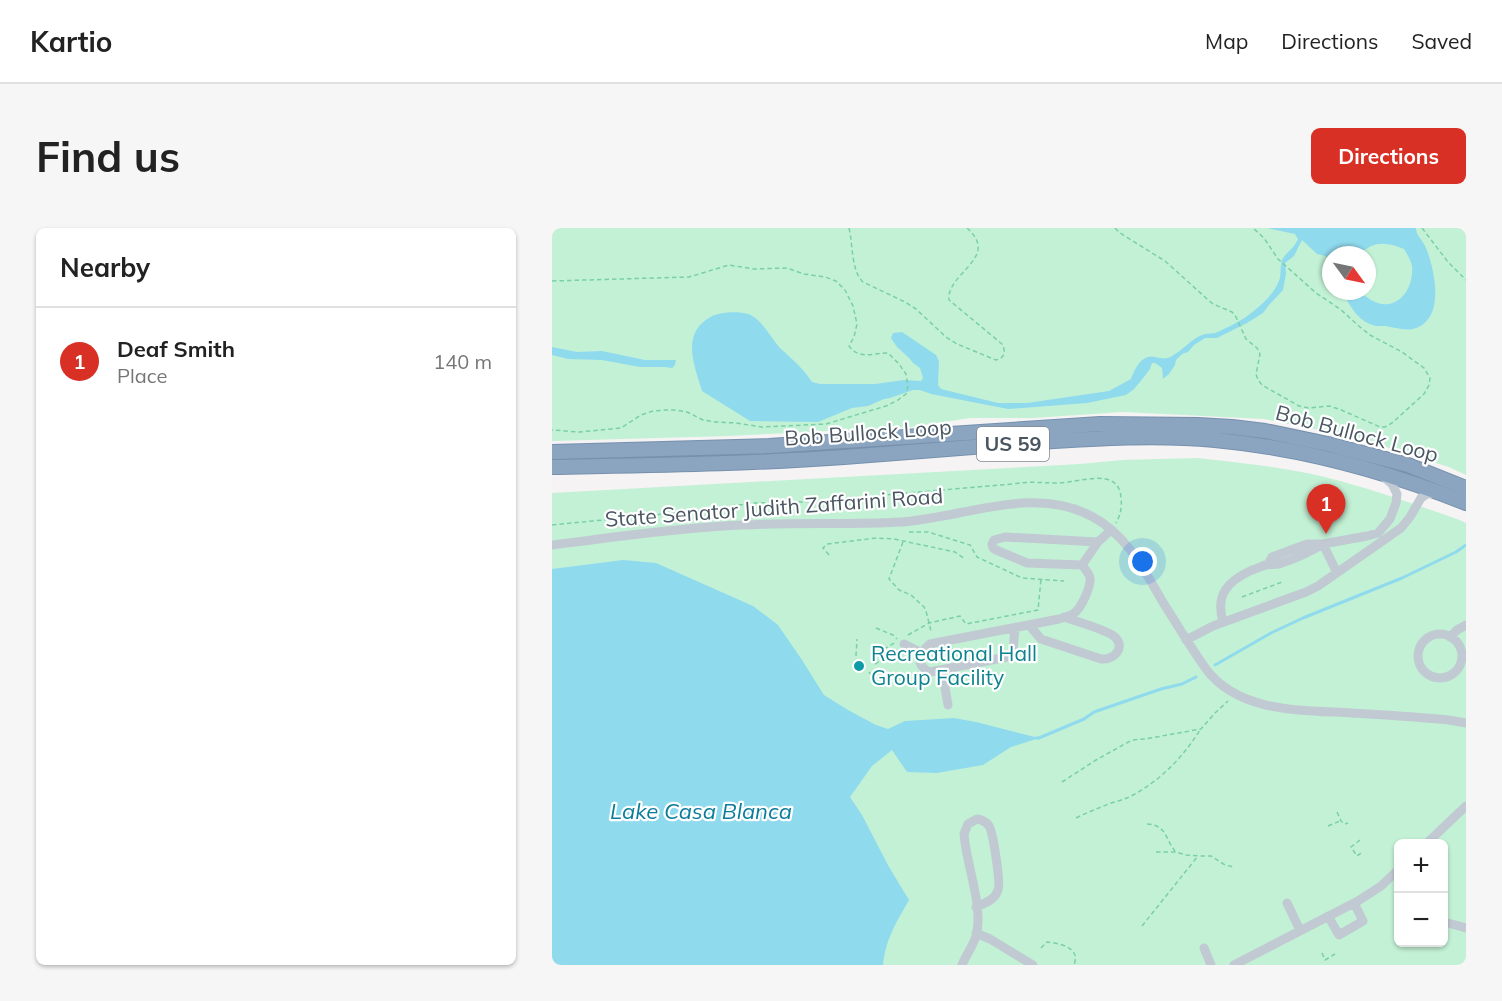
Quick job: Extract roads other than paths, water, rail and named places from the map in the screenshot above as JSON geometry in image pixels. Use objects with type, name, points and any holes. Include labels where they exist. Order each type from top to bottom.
[{"type":"highway","name":"Bob Bullock Loop","points":[[552,452],[769,446],[1100,424],[1187,424],[1243,428],[1318,441],[1408,465],[1466,488]]},
{"type":"highway","name":"Bob Bullock Loop","points":[[552,466],[693,464],[807,459],[1049,441],[1147,437],[1213,439],[1309,454],[1378,471],[1466,503]]},
{"type":"street","points":[[1224,622],[1221,602],[1229,585],[1239,576],[1268,564],[1277,565],[1311,552],[1323,544],[1378,533],[1394,511],[1397,494],[1392,484],[1378,471]]},
{"type":"street","points":[[1186,640],[1213,626],[1318,586],[1401,528],[1421,498],[1427,494],[1439,492]]},
{"type":"street","name":"State Senator Judith Zaffarini Road","points":[[552,545],[731,525],[902,522],[998,506],[1047,504],[1077,510],[1113,528],[1138,560],[1206,669],[1216,682],[1240,696],[1256,702],[1295,710],[1466,723]]},
{"type":"street","points":[[1082,565],[1098,542],[1113,528]]},
{"type":"street","points":[[1082,565],[1024,563],[996,550],[992,543],[994,540],[1005,537],[1098,542]]},
{"type":"street","points":[[1323,544],[1337,573]]},
{"type":"street","points":[[1015,628],[1013,652],[1008,657],[930,672],[921,666],[922,653],[930,645],[1074,614],[1089,587],[1089,576],[1082,565]]},
{"type":"street","points":[[1029,625],[1041,639],[1101,659],[1111,658],[1116,654],[1119,643],[1113,636],[1064,617]]},
{"type":"street","points":[[1450,637],[1466,625]]},
{"type":"street","points":[[1438,634],[1450,637],[1461,649],[1461,663],[1457,670],[1446,677],[1432,676],[1421,667],[1419,653],[1421,646],[1438,634]]},
{"type":"street","points":[[902,644],[922,653]]},
{"type":"street","points":[[942,670],[948,705]]},
{"type":"street","points":[[1430,839],[1466,806]]},
{"type":"street","points":[[962,965],[976,933],[976,907],[964,834],[968,824],[977,819],[984,820],[991,829],[1000,885],[996,896],[976,907]]},
{"type":"street","points":[[1234,965],[1354,903],[1394,875]]},
{"type":"street","points":[[1287,903],[1300,930]]},
{"type":"street","points":[[1328,916],[1339,935],[1363,921],[1354,903]]},
{"type":"street","points":[[1448,923],[1466,928]]},
{"type":"street","points":[[976,933],[1033,965]]},
{"type":"street","points":[[1204,948],[1211,965]]},
{"type":"water","points":[[1267,228],[1416,228],[1425,245],[1435,281],[1434,306],[1430,316],[1423,324],[1413,329],[1376,326],[1359,317],[1347,300],[1371,300],[1380,304],[1388,304],[1402,297],[1412,275],[1409,257],[1404,249],[1380,244],[1322,246],[1322,255],[1317,254],[1302,240],[1294,256],[1285,263],[1283,290],[1263,313],[1217,338],[1205,338],[1194,345],[1176,360],[1169,374],[1163,379],[1162,368],[1152,363],[1144,377],[1126,395],[1087,403],[1008,409],[913,390],[868,406],[852,408],[818,422],[750,421],[702,391],[693,360],[693,340],[702,323],[712,316],[739,312],[753,316],[812,382],[820,384],[921,381],[923,378],[920,368],[897,347],[891,338],[893,333],[902,332],[936,355],[939,361],[938,385],[941,389],[998,403],[1027,403],[1109,391],[1131,379],[1136,367],[1146,357],[1170,357],[1198,337],[1215,333],[1251,313],[1273,292],[1280,278],[1282,260],[1298,239],[1295,234]]},
{"type":"water","points":[[552,347],[577,352],[602,351],[645,360],[676,360],[672,368],[640,367],[602,360],[568,359],[552,355]]},
{"type":"water","name":"Lake Casa Blanca","points":[[623,560],[656,563],[753,606],[778,625],[824,695],[876,725],[888,729],[905,721],[954,718],[1039,738],[1011,747],[983,765],[937,773],[907,772],[892,750],[872,766],[850,797],[909,900],[889,939],[883,965],[552,965],[552,569]]},
{"type":"waterway","points":[[1215,665],[1271,633],[1402,578],[1466,545]]},
{"type":"waterway","points":[[1036,738],[1084,719],[1094,712],[1182,684],[1196,677]]},
{"type":"place","name":"Deaf Smith","points":[[1326,534]]},
{"type":"place","name":"Recreational Hall Group Facility","points":[[859,666]]}]
